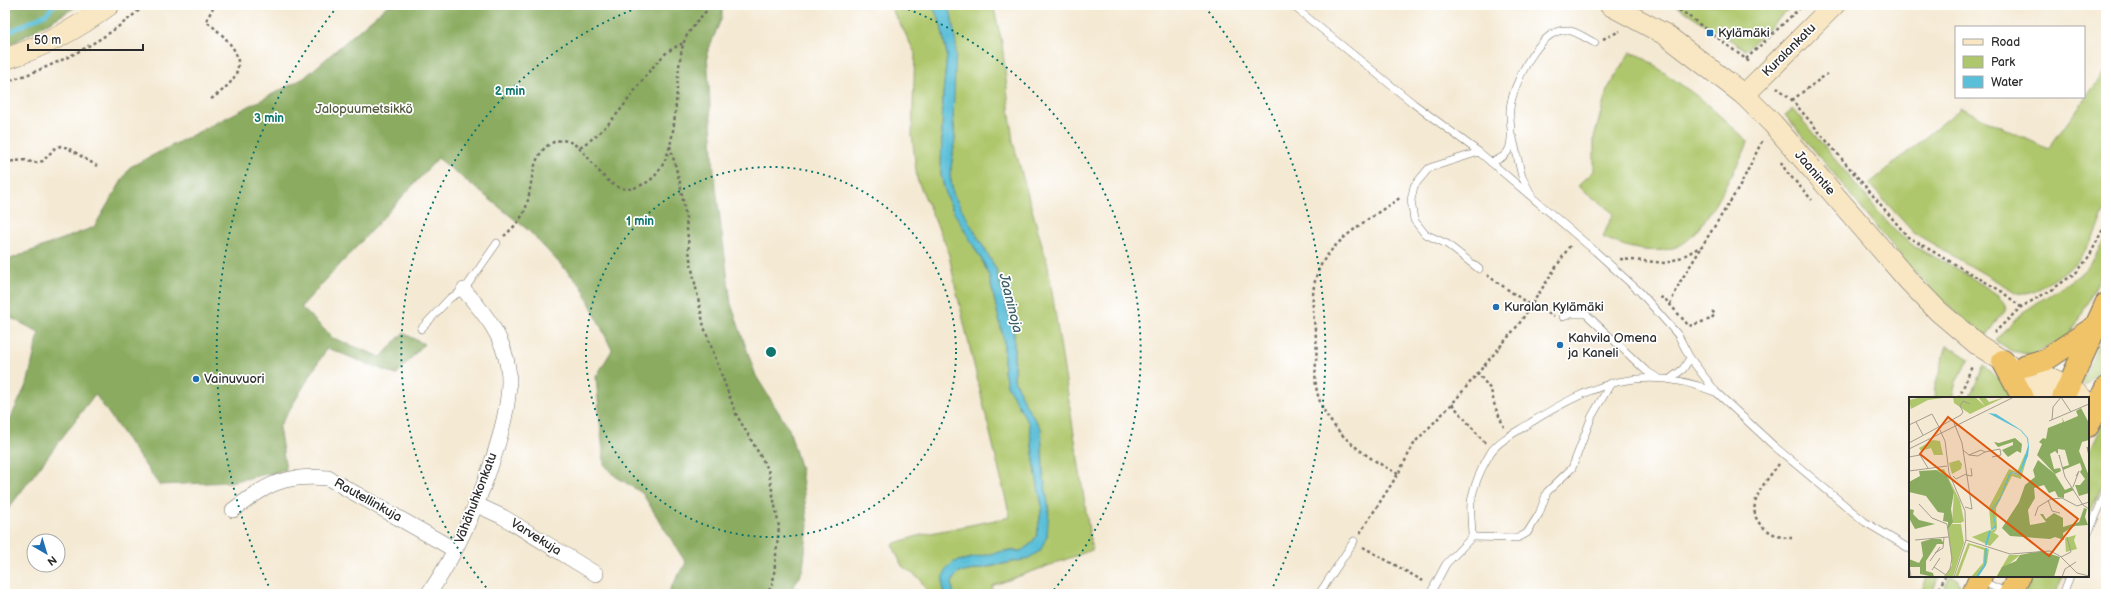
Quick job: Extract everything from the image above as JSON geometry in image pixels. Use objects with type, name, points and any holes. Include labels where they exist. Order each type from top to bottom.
[{"type":"highway","points":[[2080,397],[2095,327],[2106,304]]},
{"type":"highway","points":[[2023,397],[2014,363],[2045,360],[2095,327]]},
{"type":"highway","points":[[2089,398],[2106,388]]},
{"type":"highway","points":[[2010,594],[2018,577]]},
{"type":"main road","points":[[5,59],[34,49],[60,37],[109,5]]},
{"type":"main road","name":"Jaanintie","points":[[1610,5],[1666,35],[1744,95],[1774,124],[1923,296],[1958,329],[2067,397]]},
{"type":"main road","name":"Kuralankatu","points":[[1744,95],[1834,5]]},
{"type":"street","name":"Vähähuhkonkatu","points":[[428,594],[456,550],[488,475],[507,406],[509,369],[501,340],[494,326],[464,290]]},
{"type":"street","name":"Rautellinkuja","points":[[233,510],[264,487],[304,476],[328,478],[456,550]]},
{"type":"street","name":"Varvekuja","points":[[475,504],[503,517],[596,574]]},
{"type":"lane","points":[[1292,5],[1414,104],[1479,152],[1595,251],[1640,292],[1678,335],[1690,358],[1716,392],[1785,456],[1865,522],[1909,548]]},
{"type":"lane","points":[[1534,199],[1522,177],[1512,134],[1510,110],[1514,91],[1524,67],[1548,37],[1557,32],[1567,30],[1595,43]]},
{"type":"lane","points":[[1490,162],[1500,160],[1509,150],[1512,134]]},
{"type":"lane","points":[[1478,269],[1447,244],[1425,234],[1414,220],[1411,200],[1414,188],[1429,168],[1479,152]]},
{"type":"lane","points":[[421,329],[450,298],[464,290],[497,243]]},
{"type":"lane","points":[[1563,317],[1571,314],[1586,314],[1645,370],[1658,378]]},
{"type":"lane","points":[[1670,379],[1683,369],[1690,358]]},
{"type":"lane","points":[[1430,594],[1446,564],[1472,537],[1471,503],[1478,478],[1492,451],[1509,436],[1552,409],[1611,383],[1641,377],[1670,379],[1702,386],[1716,392]]},
{"type":"lane","points":[[1472,537],[1518,538],[1527,533],[1539,514],[1547,492],[1572,468],[1592,416],[1611,383]]},
{"type":"lane","points":[[2089,532],[2106,492]]},
{"type":"lane","points":[[1319,594],[1354,542]]},
{"type":"lane","points":[[2062,594],[2070,577]]},
{"type":"lane","points":[[1976,581],[2010,594]]},
{"type":"path","points":[[5,82],[30,74],[97,43],[130,19],[145,5]]},
{"type":"path","points":[[580,147],[592,139],[619,113],[663,56],[683,43],[711,5]]},
{"type":"path","points":[[1668,5],[1683,12],[1746,60],[1803,5]]},
{"type":"path","points":[[211,98],[227,88],[237,75],[238,59],[233,47],[206,21],[214,6]]},
{"type":"path","points":[[1615,28],[1627,34]]},
{"type":"path","points":[[1595,43],[1621,31]]},
{"type":"path","points":[[497,243],[515,226],[524,212],[532,175],[542,151],[551,143],[561,140],[571,142],[580,147],[602,175],[614,185],[624,188],[635,188],[649,182],[659,172],[670,146],[683,43]]},
{"type":"path","points":[[1792,100],[1827,74]]},
{"type":"path","points":[[1778,88],[1792,100],[1908,237],[2001,291],[2022,307]]},
{"type":"path","points":[[1759,133],[1767,142]]},
{"type":"path","points":[[1670,304],[1680,282],[1740,186],[1764,138]]},
{"type":"path","points":[[5,162],[25,160],[34,163],[43,161],[55,148],[61,146],[68,148],[97,166]]},
{"type":"path","points":[[670,146],[680,183],[686,219],[690,259],[704,328],[736,414],[768,468],[779,527],[773,583],[767,594]]},
{"type":"path","points":[[1780,160],[1786,171],[1816,204]]},
{"type":"path","points":[[1398,474],[1362,453],[1346,438],[1328,416],[1317,388],[1315,374],[1317,350],[1312,306],[1314,279],[1329,254],[1355,229],[1414,188]]},
{"type":"path","points":[[1994,333],[2022,307],[2053,289],[2078,270],[2090,256],[2106,223]]},
{"type":"path","points":[[1434,587],[1354,542],[1398,474],[1415,442],[1452,404],[1477,372],[1519,324],[1576,235]]},
{"type":"path","points":[[1595,251],[1616,258],[1666,263],[1682,257],[1702,246]]},
{"type":"path","points":[[1478,269],[1530,305],[1556,316],[1563,317]]},
{"type":"path","points":[[1640,292],[1665,299],[1689,326],[1711,319],[1715,314],[1711,310]]},
{"type":"path","points":[[1959,397],[1972,366]]},
{"type":"path","points":[[1477,372],[1491,390],[1495,406],[1509,436]]},
{"type":"path","points":[[1452,404],[1492,451]]},
{"type":"path","points":[[1785,456],[1769,476],[1755,502],[1753,512],[1758,523],[1775,536],[1792,538]]},
{"type":"path","points":[[1937,594],[1945,577]]},
{"type":"green space","points":[[5,5],[79,5],[5,48]]},
{"type":"green space","name":"Jalopuumetsikkö","points":[[388,5],[722,5],[722,17],[707,53],[714,172],[731,304],[756,376],[789,429],[801,470],[808,525],[803,569],[790,594],[667,594],[686,563],[642,493],[615,476],[604,464],[596,377],[612,350],[582,287],[528,230],[438,158],[301,307],[333,338],[381,357],[403,333],[424,344],[396,375],[327,348],[279,427],[286,470],[230,482],[159,485],[95,394],[5,513],[5,430],[28,381],[39,332],[5,315],[5,261],[94,227],[130,167],[304,78]]},
{"type":"green space","points":[[889,5],[932,5],[940,21],[947,55],[943,94],[941,176],[947,197],[954,212],[984,264],[989,276],[1004,341],[1004,371],[1007,385],[1029,424],[1042,506],[1037,535],[1031,544],[1022,551],[1004,551],[954,562],[943,592],[944,594],[928,594],[920,579],[902,566],[892,544],[921,535],[1010,517],[948,250],[917,179],[912,135],[915,53]]},
{"type":"green space","points":[[946,5],[992,5],[994,9],[1002,43],[1013,142],[1048,266],[1092,550],[992,586],[994,594],[954,594],[952,582],[959,573],[1027,559],[1039,551],[1047,536],[1041,429],[1024,402],[1014,379],[1014,334],[1010,313],[996,269],[953,194],[950,175],[955,139]]},
{"type":"green space","points":[[1675,5],[1793,5],[1746,50]]},
{"type":"green space","points":[[1630,52],[1641,56],[1701,99],[1748,141],[1744,152],[1718,199],[1693,235],[1679,246],[1657,251],[1634,248],[1603,237],[1613,213],[1578,186],[1594,171],[1594,138],[1607,90]]},
{"type":"green space","points":[[2106,70],[2106,208],[2091,242],[2075,265],[2034,292],[2025,294],[2017,293],[1914,233],[1869,184],[1961,108],[2048,149]]},
{"type":"green space","points":[[1793,109],[1893,229],[1915,247],[1958,269],[1998,295],[2005,306],[2004,311],[1986,335],[1953,310],[1938,296],[1896,251],[1785,115]]},
{"type":"green space","points":[[2106,238],[2106,264],[2079,320],[2068,336],[2033,355],[2012,351],[1996,341],[2024,312],[2063,287],[2082,272],[2099,252]]},
{"type":"green space","points":[[2106,327],[2106,363],[2084,386],[2081,384]]},
{"type":"green space","points":[[1947,345],[1969,359],[1956,382],[1952,397],[1934,397],[1935,386]]},
{"type":"green space","points":[[1984,366],[2004,382],[2016,397],[1969,397]]},
{"type":"green space","points":[[2106,417],[2106,477],[2089,516],[2089,454]]},
{"type":"green space","points":[[1927,577],[1939,577],[1931,594],[1921,594]]},
{"type":"green space","points":[[1953,577],[1958,580],[1960,586],[1959,594],[1942,594],[1949,578]]},
{"type":"green space","points":[[2032,577],[2063,577],[2055,594],[2024,594]]},
{"type":"water","points":[[932,5],[946,5],[951,13],[956,45],[953,120],[955,139],[950,175],[953,194],[996,269],[1014,334],[1014,379],[1024,402],[1041,429],[1043,472],[1049,509],[1047,536],[1040,551],[1027,559],[959,573],[952,582],[954,594],[944,594],[943,592],[943,577],[947,568],[954,562],[1004,551],[1021,551],[1031,544],[1037,535],[1042,506],[1029,424],[1007,385],[1004,371],[1004,341],[989,276],[984,264],[954,212],[947,197],[941,176],[943,94],[947,55],[940,21]]},
{"type":"waterway","points":[[5,34],[46,14],[54,5]]},
{"type":"place","name":"Kylämäki","points":[[1710,33]]},
{"type":"place","name":"Kuralan Kylämäki","points":[[1496,307]]},
{"type":"place","name":"Kahvila Omena ja Kaneli","points":[[1560,345]]},
{"type":"place","name":"Vainuvuori","points":[[196,379]]},
{"type":"water label","name":"Jaaninoja","points":[[1011,303]]}]
